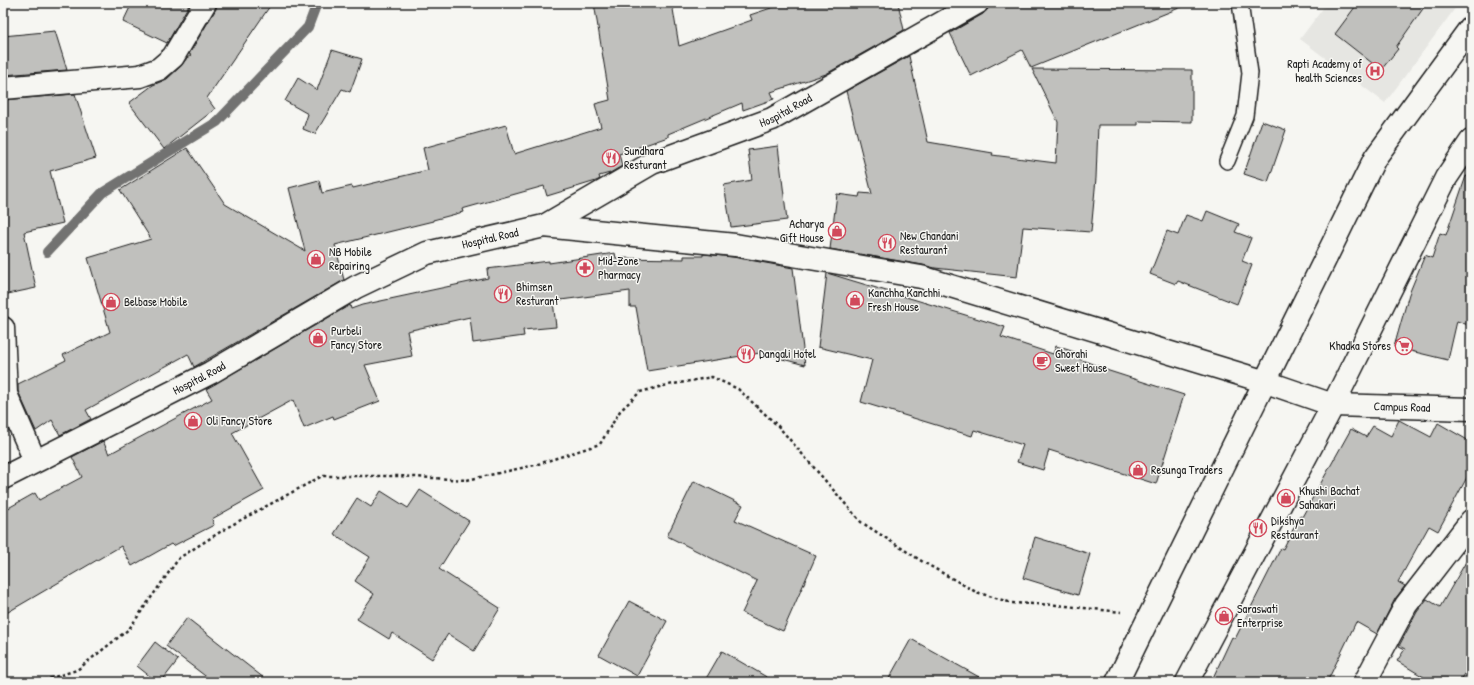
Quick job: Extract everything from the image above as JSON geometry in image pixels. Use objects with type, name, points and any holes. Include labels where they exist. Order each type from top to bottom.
[{"type":"street","points":[[3,88],[140,76],[159,69],[174,57],[205,3]]},
{"type":"street","name":"Hospital Road","points":[[3,478],[210,373],[356,287],[427,253],[544,226],[652,163],[772,119],[977,3]]},
{"type":"street","points":[[1117,682],[1375,158],[1471,27]]},
{"type":"street","points":[[1187,682],[1333,405],[1446,178],[1471,141]]},
{"type":"street","name":"Campus Road","points":[[544,226],[735,245],[921,277],[1266,382],[1333,405],[1471,409]]},
{"type":"street","points":[[3,328],[6,394],[35,461]]},
{"type":"street","points":[[1365,682],[1406,605],[1471,521]]},
{"type":"lane","points":[[1227,161],[1245,116],[1250,73],[1240,3]]},
{"type":"path","points":[[38,682],[77,670],[129,629],[179,558],[228,526],[322,476],[398,476],[467,480],[535,465],[600,444],[620,411],[640,392],[712,377],[738,389],[778,426],[861,522],[923,562],[976,592],[1012,603],[1057,605],[1151,615]]},
{"type":"shaded area","name":"Rapti Academy of health Sciences","points":[[1327,3],[1459,3],[1385,103],[1300,39]]},
{"type":"building","points":[[132,3],[190,3],[167,43],[123,22]]},
{"type":"building","points":[[217,3],[272,3],[207,98],[215,109],[164,149],[129,103],[153,85],[167,79],[191,55],[189,54],[216,9]]},
{"type":"building","points":[[594,3],[672,3],[679,46],[752,20],[750,15],[786,3],[898,3],[904,30],[826,74],[771,92],[774,99],[743,110],[742,103],[668,134],[668,137],[619,154],[622,166],[610,173],[599,176],[600,179],[596,181],[547,196],[544,186],[462,209],[463,212],[433,221],[335,245],[344,280],[194,367],[188,354],[86,410],[91,419],[60,435],[52,420],[36,431],[18,391],[18,384],[66,360],[63,355],[110,332],[88,258],[151,239],[120,190],[187,148],[225,204],[305,251],[289,188],[319,180],[322,193],[352,186],[353,188],[428,170],[423,148],[506,125],[514,154],[601,127],[595,104],[610,100]]},
{"type":"building","points":[[989,3],[1189,4],[1031,68],[1022,50],[971,76],[950,33],[983,14],[988,9]]},
{"type":"building","points":[[1358,3],[1427,3],[1396,47],[1398,49],[1381,70],[1335,34]]},
{"type":"building","points":[[55,31],[67,70],[3,75],[3,36]]},
{"type":"building","points":[[332,50],[362,59],[350,92],[342,89],[315,134],[303,129],[308,114],[285,101],[298,78],[317,90]]},
{"type":"building","points":[[909,56],[928,142],[993,153],[992,155],[1056,163],[1058,122],[1032,69],[1192,70],[1192,122],[1138,121],[1138,125],[1098,125],[1096,178],[1091,232],[1023,227],[1017,277],[935,268],[830,249],[837,194],[859,197],[860,193],[872,194],[846,91]]},
{"type":"building","points":[[75,94],[96,158],[50,171],[63,223],[24,232],[36,288],[3,295],[3,100]]},
{"type":"building","points":[[1262,121],[1286,130],[1268,182],[1244,174]]},
{"type":"building","points":[[778,146],[787,220],[731,227],[724,185],[752,180],[748,150]]},
{"type":"building","points":[[1466,176],[1471,177],[1471,326],[1457,321],[1448,360],[1394,347],[1409,294],[1425,255],[1432,258],[1440,233],[1446,235]]},
{"type":"building","points":[[1207,211],[1239,224],[1235,232],[1251,238],[1242,261],[1252,265],[1237,304],[1178,281],[1176,284],[1150,274],[1167,231],[1178,235],[1186,215],[1203,221]]},
{"type":"building","points":[[615,253],[616,258],[684,259],[684,256],[703,256],[703,254],[733,257],[793,268],[805,365],[760,353],[647,371],[636,307],[630,307],[630,291],[553,301],[556,327],[523,330],[524,336],[473,343],[470,317],[407,331],[412,356],[365,365],[380,401],[334,419],[333,416],[304,428],[293,400],[232,433],[264,490],[212,519],[214,525],[173,546],[171,544],[132,566],[121,546],[3,615],[3,511],[35,493],[39,500],[82,477],[72,457],[103,441],[109,454],[212,399],[206,389],[350,305],[351,309],[362,305],[488,278],[487,269],[549,261],[549,263]]},
{"type":"building","points":[[827,273],[1005,327],[1001,337],[1053,354],[1056,346],[1081,354],[1079,359],[1106,370],[1184,395],[1156,484],[1049,450],[1043,470],[1017,462],[1023,445],[974,430],[972,436],[861,402],[872,360],[818,347]]},
{"type":"building","points":[[1399,420],[1431,437],[1438,423],[1471,442],[1471,470],[1438,531],[1429,526],[1398,582],[1405,586],[1395,599],[1377,634],[1356,622],[1327,682],[1211,682],[1232,637],[1235,639],[1281,548],[1283,549],[1300,516],[1302,517],[1351,429],[1366,437],[1373,426],[1391,436]]},
{"type":"building","points":[[694,481],[743,505],[735,520],[816,556],[783,631],[742,613],[757,581],[667,536]]},
{"type":"building","points":[[420,490],[469,521],[439,569],[500,608],[474,651],[448,634],[432,659],[392,633],[389,639],[357,619],[374,594],[355,581],[370,557],[334,534],[357,498],[371,507],[381,491],[408,508]]},
{"type":"building","points":[[1035,537],[1090,554],[1078,595],[1023,578]]},
{"type":"building","points":[[1471,553],[1471,664],[1460,682],[1432,682],[1397,661],[1405,649],[1399,646],[1417,612],[1427,599],[1440,607]]},
{"type":"building","points":[[629,601],[667,621],[637,676],[599,655]]},
{"type":"building","points":[[187,618],[269,682],[213,682],[166,646]]},
{"type":"building","points":[[911,639],[988,682],[887,682]]},
{"type":"building","points":[[155,642],[178,660],[161,682],[157,682],[137,666]]},
{"type":"building","points":[[722,651],[775,682],[704,682]]},
{"type":"waterway","points":[[47,252],[102,193],[217,122],[308,27],[317,3]]},
{"type":"place","name":"Rapti Academy of health Sciences","points":[[1375,71]]},
{"type":"place","name":"Sundhara Resturant","points":[[611,158]]},
{"type":"place","name":"Acharya Gift House","points":[[837,231]]},
{"type":"place","name":"New Chandani Restaurant","points":[[887,243]]},
{"type":"place","name":"NB Mobile Repairing","points":[[316,259]]},
{"type":"place","name":"Mid-Zone Pharmacy","points":[[585,268]]},
{"type":"place","name":"Bhimsen Resturant","points":[[503,294]]},
{"type":"place","name":"Kanchha Kanchhi Fresh House","points":[[855,300]]},
{"type":"place","name":"Belbase Mobile","points":[[111,302]]},
{"type":"place","name":"Purbeli Fancy Store","points":[[318,338]]},
{"type":"place","name":"Khadka Stores","points":[[1404,346]]},
{"type":"place","name":"Dangali Hotel","points":[[746,354]]},
{"type":"place","name":"Ghorahi Sweet House","points":[[1042,361]]},
{"type":"place","name":"Oli Fancy Store","points":[[193,421]]},
{"type":"place","name":"Resunga Traders","points":[[1138,470]]},
{"type":"place","name":"Khushi Bachat Sahakari","points":[[1286,498]]},
{"type":"place","name":"Dikshya Restaurant","points":[[1258,528]]},
{"type":"place","name":"Saraswati Enterprise","points":[[1224,616]]}]
